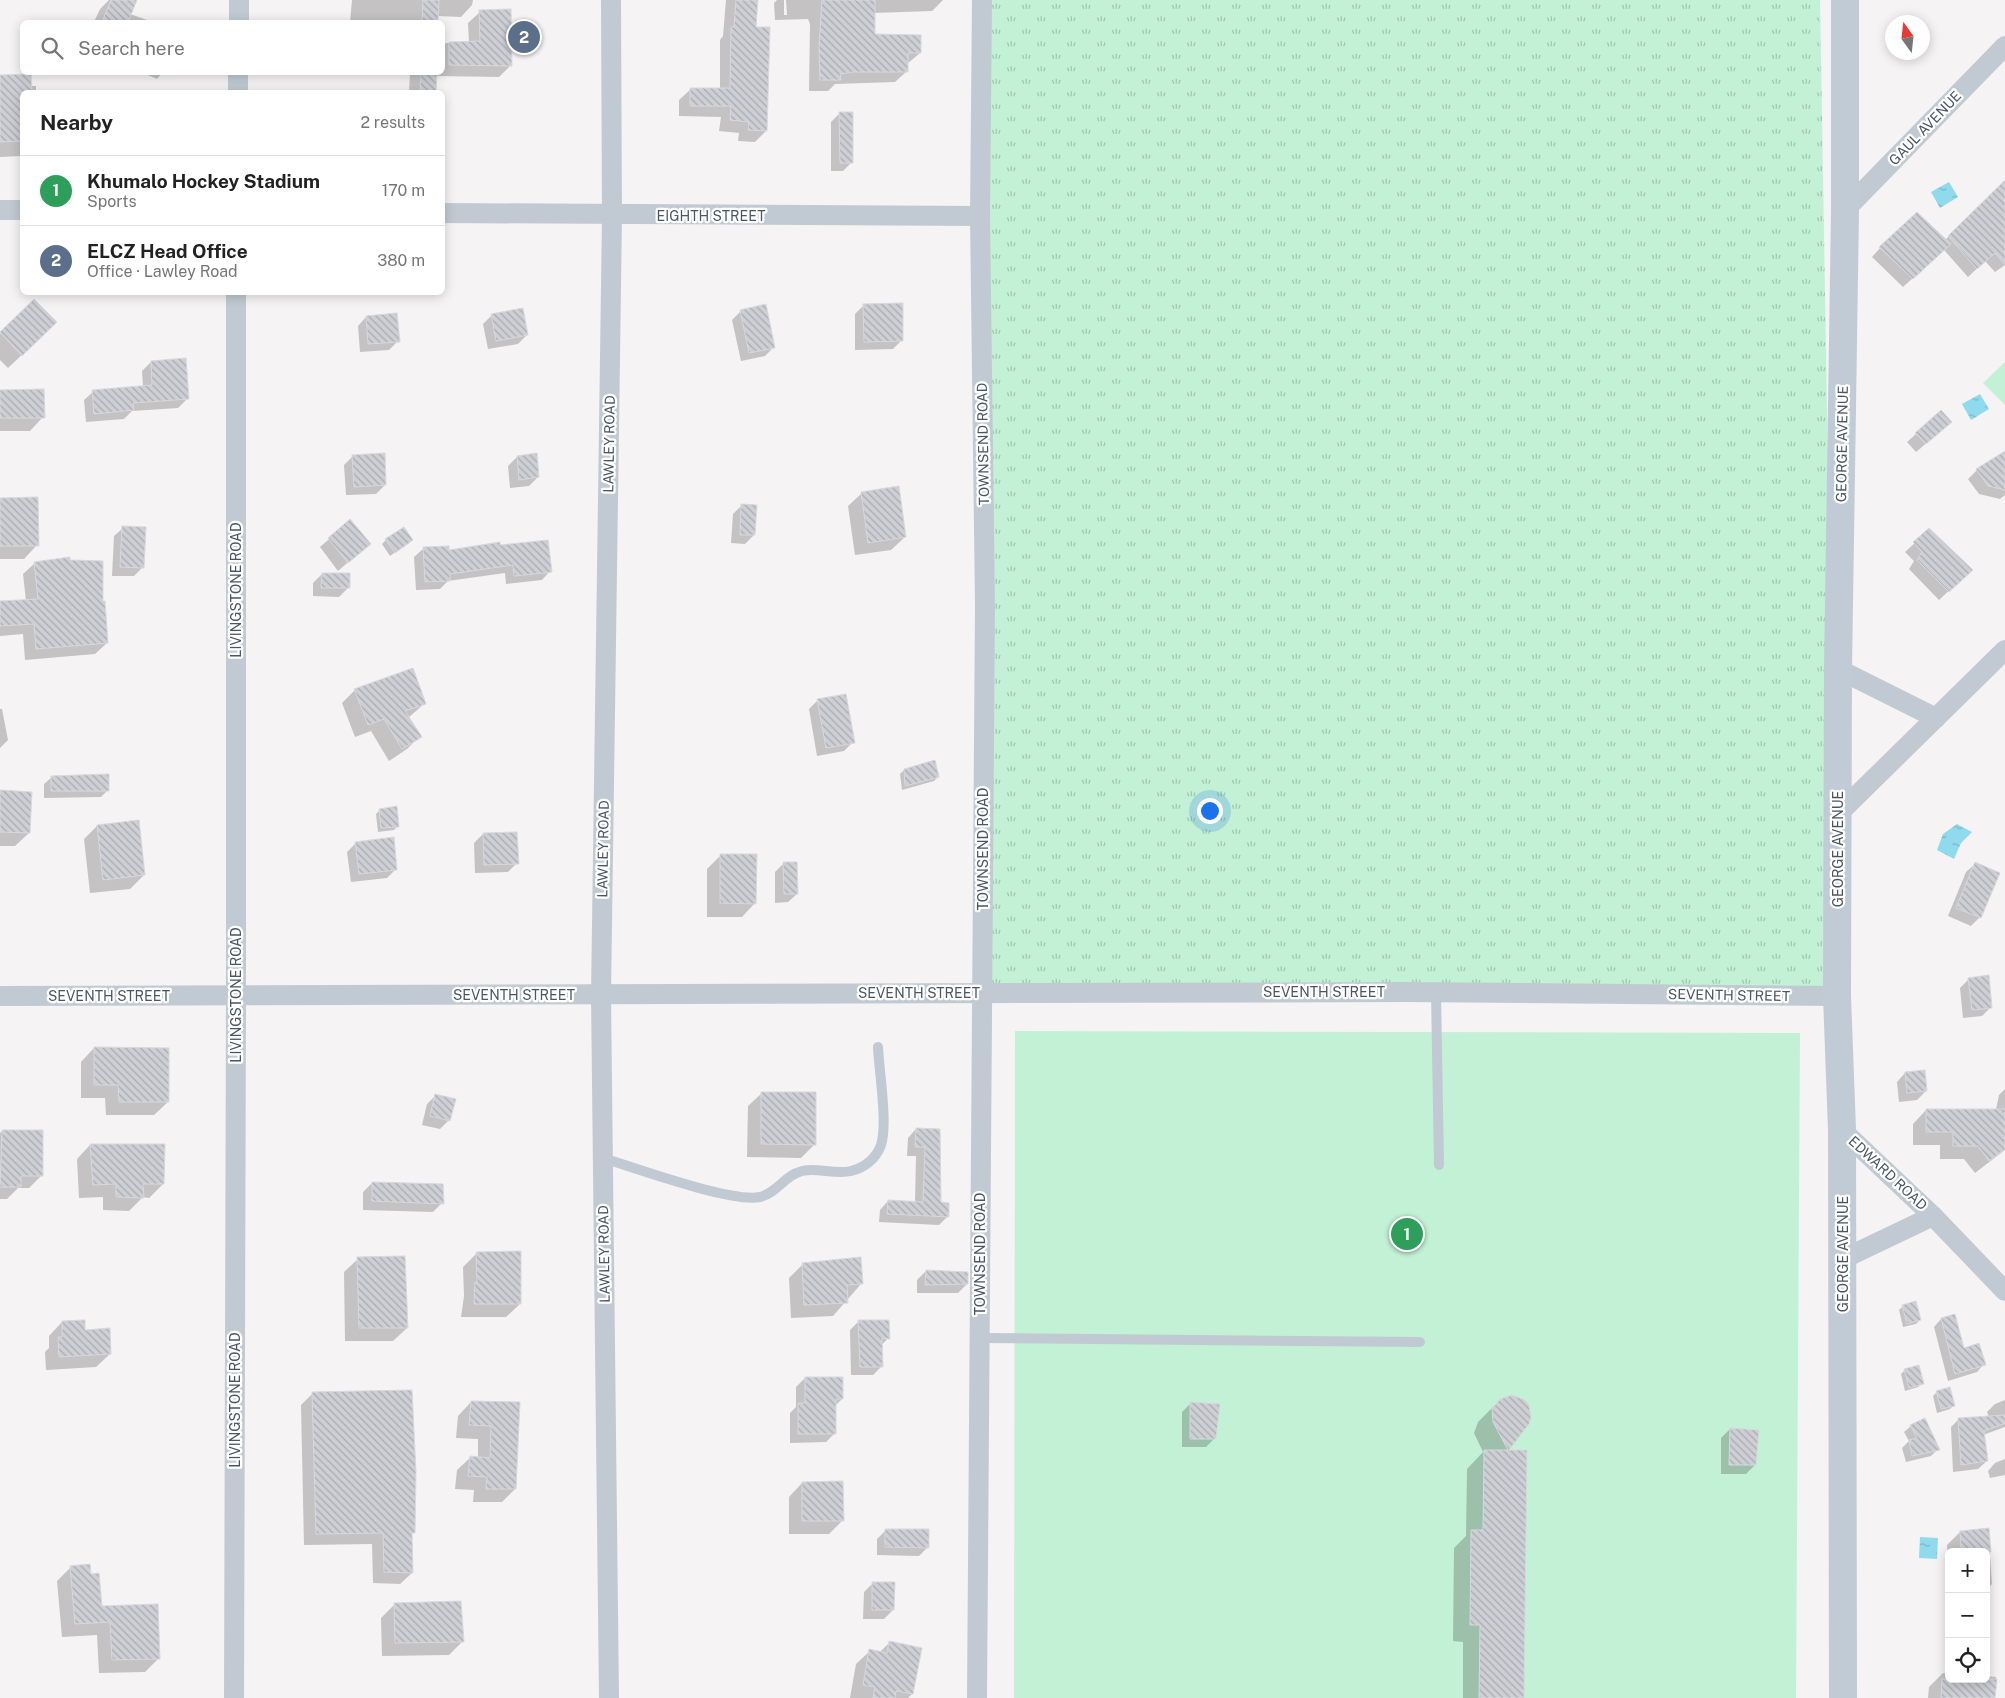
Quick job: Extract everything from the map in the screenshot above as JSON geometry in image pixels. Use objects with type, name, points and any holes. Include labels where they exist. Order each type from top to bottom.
[{"type":"main road","name":"GEORGE AVENUE","points":[[1843,1698],[1843,1259],[1838,996],[1838,669],[1846,210],[1845,0]]},
{"type":"street","points":[[239,0],[239,20]]},
{"type":"street","name":"LAWLEY ROAD","points":[[609,1698],[601,995],[612,216],[611,0]]},
{"type":"street","name":"TOWNSEND ROAD","points":[[977,1698],[984,606],[980,216],[982,0]]},
{"type":"street","name":"GAUL AVENUE","points":[[1846,210],[2005,46]]},
{"type":"street","points":[[238,75],[238,90]]},
{"type":"street","points":[[0,210],[20,210]]},
{"type":"street","name":"EIGHTH STREET","points":[[445,213],[612,216],[980,216]]},
{"type":"street","name":"LIVINGSTONE ROAD","points":[[234,1698],[236,295]]},
{"type":"street","points":[[1838,814],[2005,650]]},
{"type":"street","points":[[1838,669],[1936,718]]},
{"type":"street","name":"SEVENTH STREET","points":[[0,996],[236,997],[982,992],[1436,992],[1838,996]]},
{"type":"street","name":"EDWARD ROAD","points":[[1842,1130],[1933,1216],[2005,1291]]},
{"type":"street","name":"EDWARD ROAD","points":[[1843,1259],[1933,1216]]},
{"type":"lane","points":[[1436,992],[1439,1165]]},
{"type":"lane","points":[[603,1158],[688,1184],[746,1198],[771,1193],[800,1171],[810,1169],[850,1171],[871,1162],[881,1145],[883,1125],[878,1047]]},
{"type":"lane","points":[[979,1338],[1420,1342]]},
{"type":"green space","points":[[986,0],[1820,0],[1837,996],[981,992]]},
{"type":"green space","points":[[2005,362],[2005,405],[1983,383]]},
{"type":"green space","points":[[1015,1031],[1800,1033],[1796,1698],[1014,1698]]},
{"type":"water","points":[[1949,182],[1958,197],[1940,208],[1931,192]]},
{"type":"water","points":[[1980,394],[1989,409],[1971,420],[1962,404]]},
{"type":"water","points":[[1957,824],[1972,832],[1961,843],[1954,859],[1937,850],[1943,834]]},
{"type":"water","points":[[1920,1537],[1938,1538],[1937,1559],[1919,1558]]},
{"type":"building","points":[[111,0],[137,0],[129,20],[103,20]]},
{"type":"building","points":[[423,0],[439,0],[438,20],[422,20]]},
{"type":"building","points":[[736,0],[758,0],[756,27],[770,27],[767,131],[748,130],[749,122],[730,120],[731,106],[690,106],[690,88],[730,88],[731,27],[734,27]]},
{"type":"building","points":[[822,0],[875,0],[875,34],[921,35],[921,53],[908,53],[908,72],[853,72],[840,74],[841,80],[820,80],[819,47]]},
{"type":"building","points":[[511,9],[512,66],[449,65],[449,42],[480,41],[479,10]]},
{"type":"building","points":[[0,75],[31,75],[32,90],[20,90],[20,141],[0,142]]},
{"type":"building","points":[[421,75],[437,75],[436,90],[420,90]]},
{"type":"building","points":[[839,112],[853,112],[853,163],[840,163]]},
{"type":"building","points":[[2005,180],[2005,265],[1995,253],[1977,269],[1948,236]]},
{"type":"building","points":[[1917,212],[1951,244],[1913,279],[1879,247]]},
{"type":"building","points":[[34,299],[57,322],[22,356],[0,332]]},
{"type":"building","points":[[903,303],[903,341],[864,342],[863,304]]},
{"type":"building","points":[[766,304],[775,348],[749,353],[740,310]]},
{"type":"building","points":[[523,308],[528,335],[496,341],[491,314]]},
{"type":"building","points":[[397,313],[400,342],[368,344],[366,316]]},
{"type":"building","points":[[186,358],[189,399],[133,403],[134,410],[94,414],[92,390],[152,385],[151,361]]},
{"type":"building","points":[[44,389],[45,418],[0,418],[0,390]]},
{"type":"building","points":[[1941,410],[1952,422],[1926,444],[1915,433]]},
{"type":"building","points":[[2005,451],[2005,490],[1988,486],[1976,469]]},
{"type":"building","points":[[385,453],[386,485],[354,487],[352,455]]},
{"type":"building","points":[[537,453],[539,477],[519,480],[517,456]]},
{"type":"building","points":[[899,486],[906,537],[868,543],[861,492]]},
{"type":"building","points":[[38,497],[39,546],[0,546],[0,498]]},
{"type":"building","points":[[741,504],[757,505],[755,535],[740,535]]},
{"type":"building","points":[[350,519],[371,544],[348,563],[328,538]]},
{"type":"building","points":[[122,526],[146,527],[144,568],[120,567]]},
{"type":"building","points":[[404,527],[413,540],[395,553],[385,539]]},
{"type":"building","points":[[1929,528],[1973,570],[1949,592],[1917,560],[1922,552],[1913,542]]},
{"type":"building","points":[[548,540],[552,572],[514,576],[513,565],[450,574],[450,581],[425,582],[423,547],[449,546],[449,550],[500,542],[500,545]]},
{"type":"building","points":[[70,557],[70,560],[103,561],[103,601],[105,601],[108,643],[36,649],[34,624],[0,626],[0,601],[38,599],[34,562]]},
{"type":"building","points":[[322,573],[350,573],[350,588],[321,588]]},
{"type":"building","points":[[413,668],[426,704],[405,711],[422,737],[402,749],[384,719],[368,725],[354,689]]},
{"type":"building","points":[[846,694],[855,743],[826,748],[817,699]]},
{"type":"building","points":[[935,760],[939,777],[905,786],[904,769]]},
{"type":"building","points":[[109,774],[109,791],[51,791],[51,776]]},
{"type":"building","points":[[0,790],[32,792],[30,833],[0,832]]},
{"type":"building","points":[[397,806],[399,827],[381,828],[379,809]]},
{"type":"building","points":[[139,820],[145,875],[103,880],[97,825]]},
{"type":"building","points":[[517,832],[519,864],[484,865],[483,833]]},
{"type":"building","points":[[394,837],[397,870],[359,874],[355,842]]},
{"type":"building","points":[[720,854],[757,854],[756,904],[720,903]]},
{"type":"building","points":[[783,862],[797,862],[798,894],[784,894]]},
{"type":"building","points":[[1975,862],[2000,873],[1981,918],[1956,908]]},
{"type":"building","points":[[1989,975],[1992,1008],[1972,1010],[1968,978]]},
{"type":"building","points":[[94,1047],[169,1048],[169,1102],[119,1102],[118,1085],[94,1085]]},
{"type":"building","points":[[1925,1070],[1927,1091],[1907,1093],[1905,1072]]},
{"type":"building","points":[[761,1092],[816,1092],[816,1145],[761,1144]]},
{"type":"building","points":[[435,1094],[456,1099],[450,1121],[430,1116]]},
{"type":"building","points":[[1926,1109],[2005,1109],[2005,1149],[1989,1161],[1978,1146],[1953,1146],[1953,1132],[1926,1132]]},
{"type":"building","points":[[916,1128],[940,1129],[941,1202],[949,1203],[949,1217],[887,1214],[888,1200],[923,1202],[925,1147],[915,1147]]},
{"type":"building","points":[[2,1130],[43,1130],[43,1176],[21,1176],[21,1187],[0,1187]]},
{"type":"building","points":[[90,1144],[165,1144],[164,1184],[143,1184],[144,1198],[116,1197],[116,1184],[93,1185]]},
{"type":"building","points":[[372,1182],[443,1184],[444,1204],[372,1201]]},
{"type":"building","points":[[521,1251],[521,1304],[474,1304],[475,1282],[477,1283],[476,1252]]},
{"type":"building","points":[[405,1256],[408,1328],[359,1328],[357,1257]]},
{"type":"building","points":[[861,1257],[863,1284],[847,1285],[848,1303],[804,1305],[802,1263]]},
{"type":"building","points":[[926,1270],[968,1272],[968,1284],[925,1285]]},
{"type":"building","points":[[1916,1301],[1921,1320],[1907,1324],[1902,1305]]},
{"type":"building","points":[[1955,1314],[1964,1348],[1979,1343],[1986,1365],[1955,1374],[1941,1318]]},
{"type":"building","points":[[85,1320],[85,1330],[110,1328],[111,1354],[59,1357],[58,1337],[62,1337],[62,1321]]},
{"type":"building","points":[[858,1320],[889,1320],[890,1339],[882,1338],[883,1367],[860,1367]]},
{"type":"building","points":[[1919,1365],[1924,1384],[1909,1388],[1904,1369]]},
{"type":"building","points":[[805,1377],[843,1377],[843,1399],[836,1399],[836,1434],[798,1434],[798,1403],[805,1403]]},
{"type":"building","points":[[1950,1387],[1955,1406],[1941,1409],[1936,1391]]},
{"type":"building","points":[[412,1390],[416,1472],[415,1533],[412,1533],[413,1573],[384,1572],[383,1533],[316,1534],[312,1392]]},
{"type":"building","points":[[1512,1395],[1525,1400],[1529,1405],[1531,1418],[1529,1424],[1509,1450],[1527,1450],[1524,1698],[1479,1698],[1480,1625],[1470,1625],[1471,1530],[1483,1530],[1484,1450],[1508,1450],[1493,1422],[1492,1409],[1500,1399]]},
{"type":"building","points":[[471,1401],[520,1402],[516,1489],[486,1489],[487,1477],[468,1476],[470,1456],[490,1458],[491,1426],[469,1425]]},
{"type":"building","points":[[1190,1402],[1220,1404],[1216,1439],[1190,1439]]},
{"type":"building","points":[[2005,1415],[2005,1423],[1984,1431],[1988,1461],[1961,1465],[1958,1418]]},
{"type":"building","points":[[1925,1418],[1940,1450],[1912,1456],[1909,1440],[1917,1438],[1910,1425]]},
{"type":"building","points":[[1730,1428],[1759,1430],[1756,1465],[1729,1465]]},
{"type":"building","points":[[843,1481],[844,1521],[802,1521],[802,1482]]},
{"type":"building","points":[[1989,1528],[1991,1552],[1990,1548],[1961,1548],[1960,1531]]},
{"type":"building","points":[[885,1529],[929,1529],[929,1548],[885,1547]]},
{"type":"building","points":[[90,1564],[91,1574],[99,1573],[102,1606],[158,1604],[160,1659],[112,1660],[110,1622],[75,1624],[70,1566]]},
{"type":"building","points":[[872,1582],[895,1582],[894,1610],[872,1610]]},
{"type":"building","points":[[461,1601],[464,1642],[395,1643],[394,1603]]},
{"type":"building","points":[[889,1641],[922,1648],[913,1694],[896,1691],[895,1698],[873,1698],[875,1687],[863,1685],[869,1649],[887,1653]]},
{"type":"building","points":[[1942,1679],[1945,1679],[1945,1683],[1990,1683],[1990,1679],[1997,1679],[1995,1698],[1941,1698]]},
{"type":"place","name":"ELCZ Head Office","points":[[524,37]]},
{"type":"place","name":"Khumalo Hockey Stadium","points":[[1407,1234]]}]
